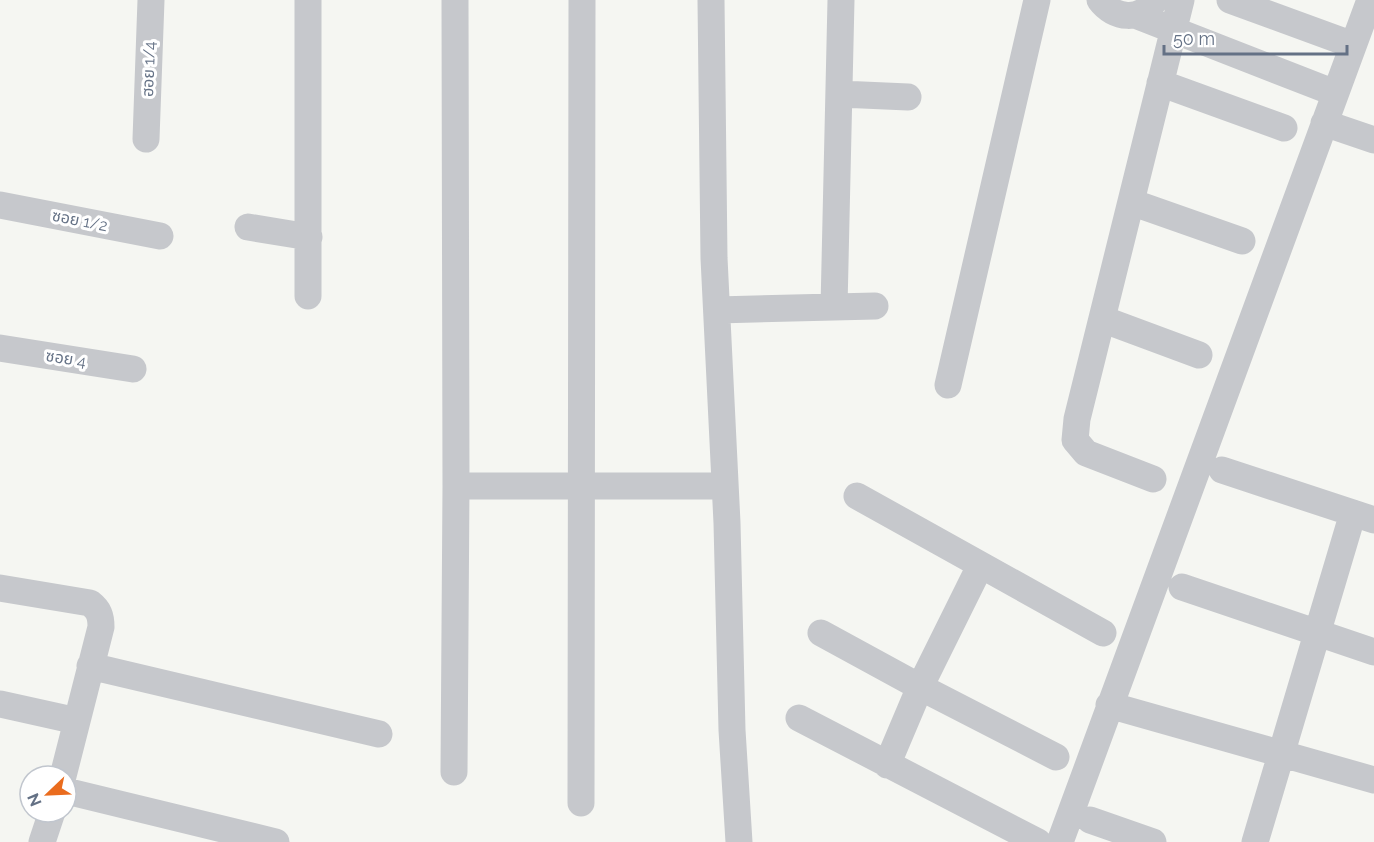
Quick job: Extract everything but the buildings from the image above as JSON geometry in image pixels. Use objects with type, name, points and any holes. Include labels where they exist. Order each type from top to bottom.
[{"type":"street","name":"ฮอย 1/4","points":[[146,139],[151,0]]},
{"type":"street","points":[[308,0],[308,296]]},
{"type":"street","points":[[454,772],[455,0]]},
{"type":"street","points":[[581,803],[582,0]]},
{"type":"street","points":[[711,0],[714,258],[732,730],[739,842]]},
{"type":"street","points":[[834,307],[841,0]]},
{"type":"street","points":[[948,385],[1037,0]]},
{"type":"street","points":[[1100,0],[1105,7],[1124,16],[1145,8],[1173,30],[1335,93]]},
{"type":"street","points":[[1153,479],[1086,453],[1075,440],[1077,419],[1181,0]]},
{"type":"street","points":[[1230,0],[1353,45]]},
{"type":"street","points":[[1060,842],[1335,93],[1370,8]]},
{"type":"street","points":[[1160,84],[1284,128]]},
{"type":"street","points":[[840,94],[908,97]]},
{"type":"street","points":[[1324,123],[1374,140]]},
{"type":"street","points":[[1131,202],[1242,241]]},
{"type":"street","name":"ซอย 1/2","points":[[0,205],[160,236]]},
{"type":"street","points":[[248,227],[309,237]]},
{"type":"street","points":[[717,310],[875,306]]},
{"type":"street","points":[[1102,319],[1200,355]]},
{"type":"street","name":"ซอย 4","points":[[0,348],[133,369]]},
{"type":"street","points":[[1222,470],[1363,516],[1317,634],[1255,842]]},
{"type":"street","points":[[456,486],[724,486]]},
{"type":"street","points":[[857,496],[1102,633]]},
{"type":"street","points":[[887,765],[920,687],[980,566]]},
{"type":"street","points":[[1182,587],[1374,652]]},
{"type":"street","points":[[0,588],[90,603],[97,608],[101,616],[101,627],[66,764]]},
{"type":"street","points":[[821,633],[1056,757]]},
{"type":"street","points":[[90,666],[378,734]]},
{"type":"street","points":[[0,704],[77,721]]},
{"type":"street","points":[[1109,705],[1374,780]]},
{"type":"street","points":[[799,718],[1038,842]]},
{"type":"street","points":[[78,794],[276,842]]},
{"type":"street","points":[[1090,820],[1154,842]]},
{"type":"street","points":[[42,842],[48,824]]}]
